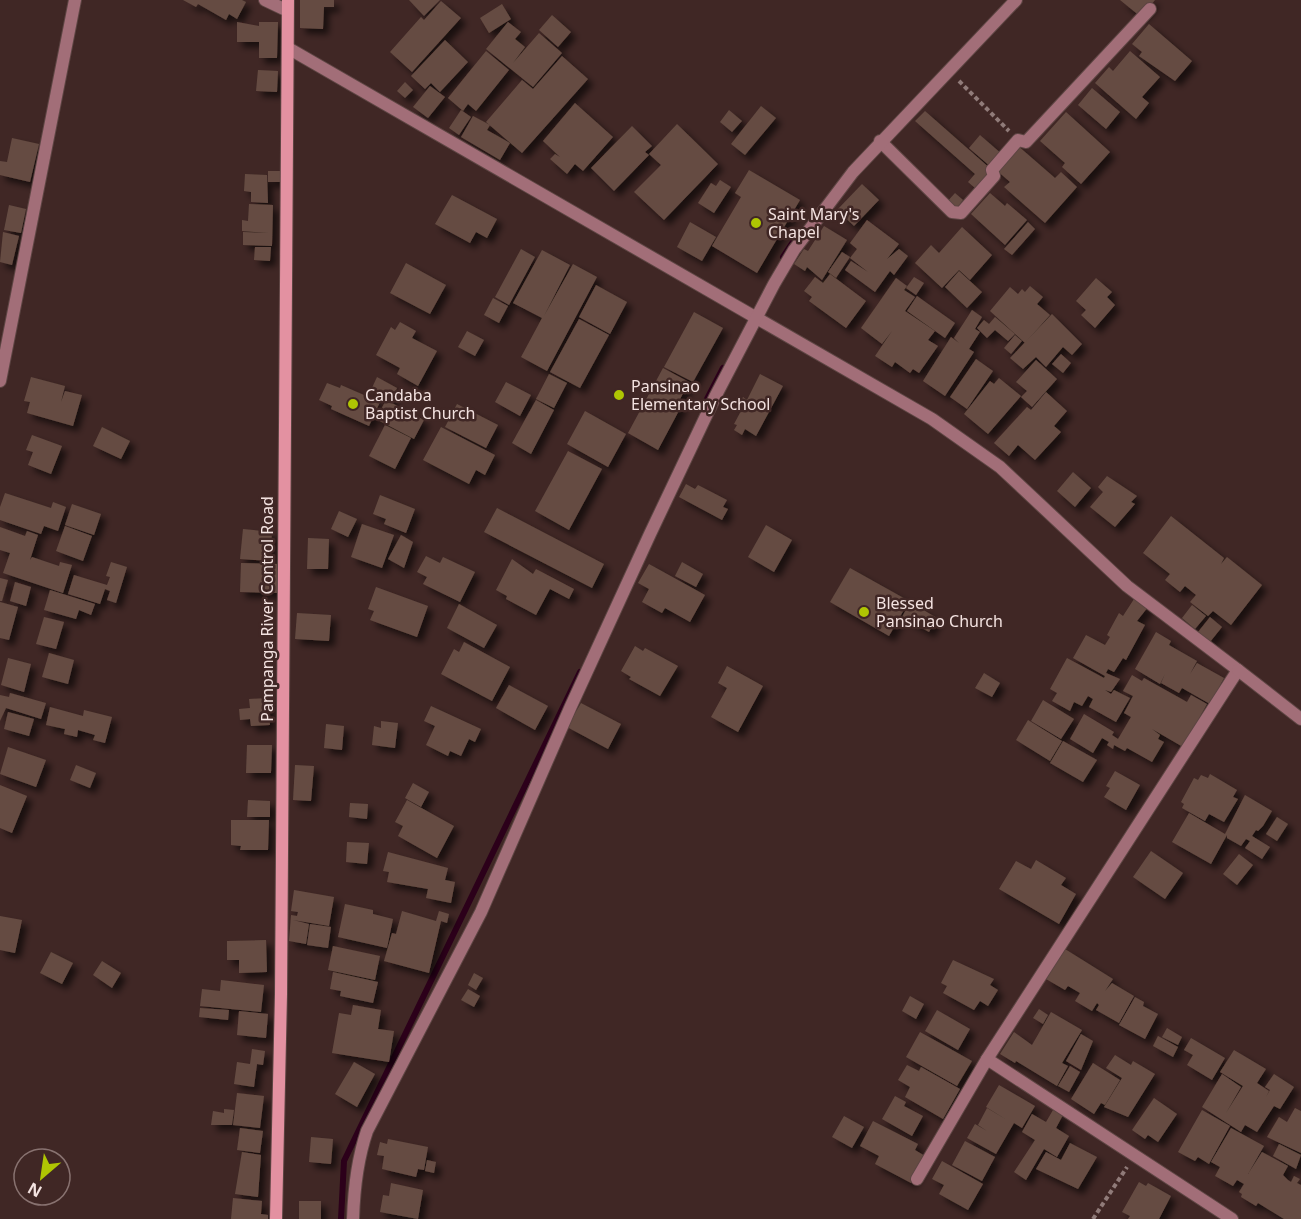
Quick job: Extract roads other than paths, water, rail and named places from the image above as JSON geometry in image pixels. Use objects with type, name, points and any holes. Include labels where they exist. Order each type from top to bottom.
[{"type":"main road","name":"Pampanga River Control Road","points":[[276,1219],[281,970],[287,5]]},
{"type":"street","points":[[0,381],[75,0]]},
{"type":"street","points":[[266,0],[287,5]]},
{"type":"street","points":[[353,1219],[359,1155],[367,1131],[481,912],[571,706],[650,534],[715,397],[794,250],[821,212],[880,141],[1016,0]]},
{"type":"street","points":[[880,141],[957,214],[994,176],[992,170],[1018,140],[1026,142],[1150,9]]},
{"type":"street","points":[[288,48],[932,419],[979,450],[1119,580],[1301,719]]},
{"type":"street","points":[[917,1179],[987,1059],[1238,670]]},
{"type":"street","points":[[987,1059],[1232,1219]]},
{"type":"waterway","points":[[783,257],[797,236]]},
{"type":"waterway","points":[[707,399],[723,368]]},
{"type":"waterway","points":[[341,1219],[344,1161],[580,672]]},
{"type":"place","name":"Saint Mary's Chapel","points":[[756,223]]},
{"type":"place","name":"Pansinao Elementary School","points":[[619,395]]},
{"type":"place","name":"Candaba Baptist Church","points":[[353,404]]},
{"type":"place","name":"Blessed Pansinao Church","points":[[864,612]]}]
